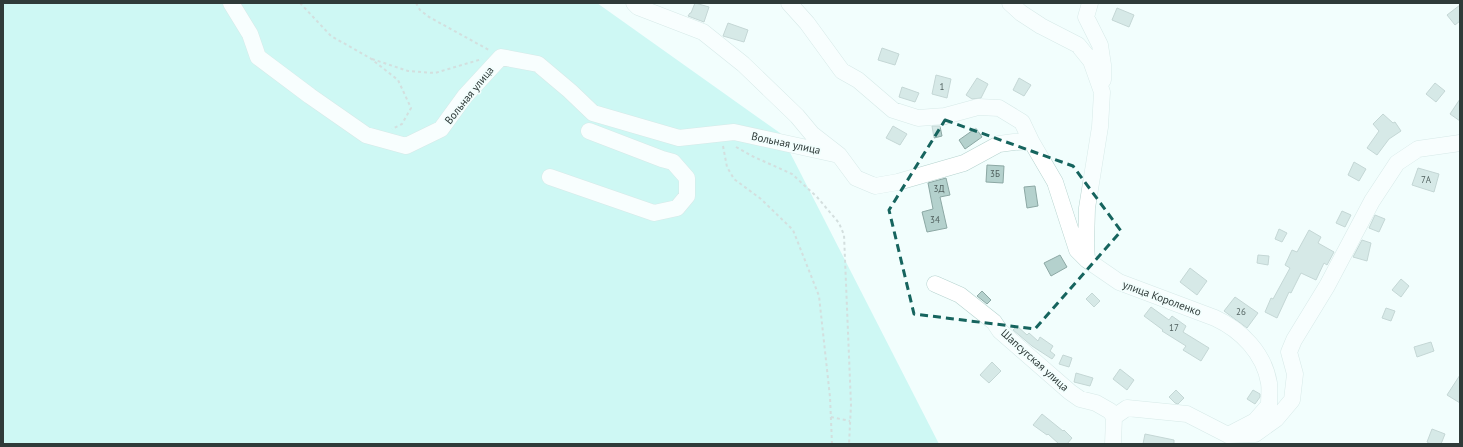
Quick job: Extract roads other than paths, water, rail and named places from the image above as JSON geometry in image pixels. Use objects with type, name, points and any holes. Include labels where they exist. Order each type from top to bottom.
[{"type":"street","name":"Вольная улица","points":[[231,3],[250,34],[258,57],[310,96],[366,134],[406,146],[441,129],[465,96],[501,57],[538,64],[593,113],[679,138],[721,137],[734,132],[839,155]]},
{"type":"street","name":"Вольная улица","points":[[634,3],[638,7],[703,32],[743,64],[797,116],[812,134],[839,155],[856,178],[875,186],[898,182],[964,163],[998,144],[1031,141]]},
{"type":"street","points":[[789,3],[807,23],[842,71],[858,80],[893,110],[918,118],[946,116],[978,107],[1000,108],[1022,122],[1031,141]]},
{"type":"street","points":[[1010,3],[1021,13],[1041,26],[1078,45],[1091,61],[1102,92]]},
{"type":"street","points":[[1087,260],[1087,208],[1100,127],[1103,65],[1100,45],[1086,17],[1090,3]]},
{"type":"street","points":[[550,177],[654,213],[677,208],[687,196],[687,178],[673,162],[589,131]]},
{"type":"street","points":[[673,162],[679,138]]},
{"type":"street","name":"улица Короленко","points":[[1031,141],[1055,182],[1077,250],[1087,260],[1119,282],[1229,324],[1250,343],[1261,359],[1269,383],[1269,404],[1255,421],[1228,435]]},
{"type":"street","points":[[1113,444],[1114,417],[1127,408],[1187,414],[1228,435],[1255,434],[1276,419],[1292,400],[1295,374],[1289,352],[1294,340],[1327,286],[1372,201],[1398,163],[1418,149],[1460,143]]},
{"type":"street","name":"Шапсугская улица","points":[[935,284],[960,295],[994,322],[1000,331],[1070,392],[1080,399],[1096,403],[1110,411],[1114,417]]}]
